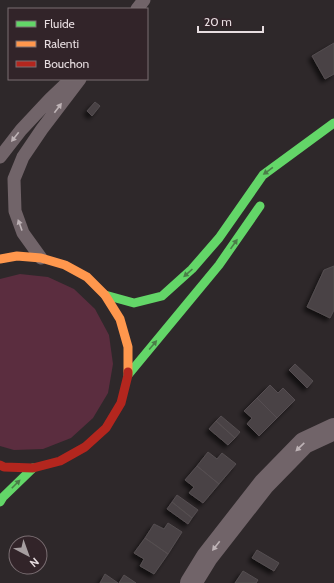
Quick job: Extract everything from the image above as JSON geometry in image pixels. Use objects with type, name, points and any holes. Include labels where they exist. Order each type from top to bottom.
[{"type":"main road","points":[[105,295],[134,303],[162,296],[192,269],[219,238],[263,175],[334,123]]},
{"type":"main road","points":[[286,168],[300,148]]},
{"type":"main road","points":[[128,375],[219,265],[264,200]]},
{"type":"main road","points":[[0,259],[17,256],[41,258],[65,264],[87,277],[105,295],[120,319],[128,347],[128,375],[121,403],[106,428],[86,447],[60,461],[32,468],[0,465]]},
{"type":"main road","points":[[0,502],[3,497],[32,468]]},
{"type":"street","points":[[191,583],[207,557],[264,484],[304,443],[334,429]]},
{"type":"lane","points":[[138,8],[144,0]]},
{"type":"lane","points":[[0,157],[21,130],[70,80]]},
{"type":"lane","points":[[41,258],[23,233],[15,211],[14,179],[23,157],[79,80]]},
{"type":"shaded area","points":[[20,274],[48,277],[74,289],[95,309],[109,335],[113,364],[108,393],[93,418],[71,438],[43,449],[14,450],[0,446],[0,279]]},
{"type":"building","points":[[334,43],[334,74],[325,79],[312,56]]},
{"type":"building","points":[[95,102],[100,106],[92,116],[87,111]]},
{"type":"building","points":[[334,266],[334,310],[330,318],[307,307],[324,270]]},
{"type":"building","points":[[295,364],[313,381],[307,388],[289,370]]},
{"type":"building","points":[[270,385],[278,393],[283,388],[295,400],[277,418],[257,398]]},
{"type":"building","points":[[257,398],[277,418],[259,436],[247,424],[252,418],[244,411]]},
{"type":"building","points":[[221,416],[240,432],[235,438],[216,421]]},
{"type":"building","points":[[216,421],[235,438],[228,445],[209,429]]},
{"type":"building","points":[[208,452],[217,459],[222,453],[236,464],[219,484],[197,466]]},
{"type":"building","points":[[197,466],[219,484],[203,503],[189,493],[194,487],[185,480]]},
{"type":"building","points":[[177,495],[198,510],[192,518],[172,502]]},
{"type":"building","points":[[172,502],[192,518],[188,524],[167,509]]},
{"type":"building","points":[[168,523],[182,532],[168,554],[145,538],[154,524],[164,529]]},
{"type":"building","points":[[145,538],[168,554],[154,574],[140,566],[144,559],[134,553]]},
{"type":"building","points":[[257,550],[279,563],[274,571],[252,558]]},
{"type":"building","points":[[243,571],[258,580],[256,583],[235,583]]},
{"type":"building","points":[[105,574],[118,583],[100,583]]},
{"type":"building","points":[[124,575],[136,583],[119,583]]},
{"type":"traffic: fast","points":[[105,295],[134,303],[162,296],[192,269],[219,238],[263,175],[334,123]]},
{"type":"traffic: fast","points":[[128,375],[219,265],[260,206]]},
{"type":"traffic: fast","points":[[0,502],[3,497],[33,468]]},
{"type":"traffic: slow","points":[[0,259],[17,256],[41,258],[65,265],[87,277],[105,295],[120,319],[128,347],[128,372]]},
{"type":"traffic: jam","points":[[0,465],[4,467],[33,468],[60,461],[85,447],[106,428],[121,403],[128,372]]}]
